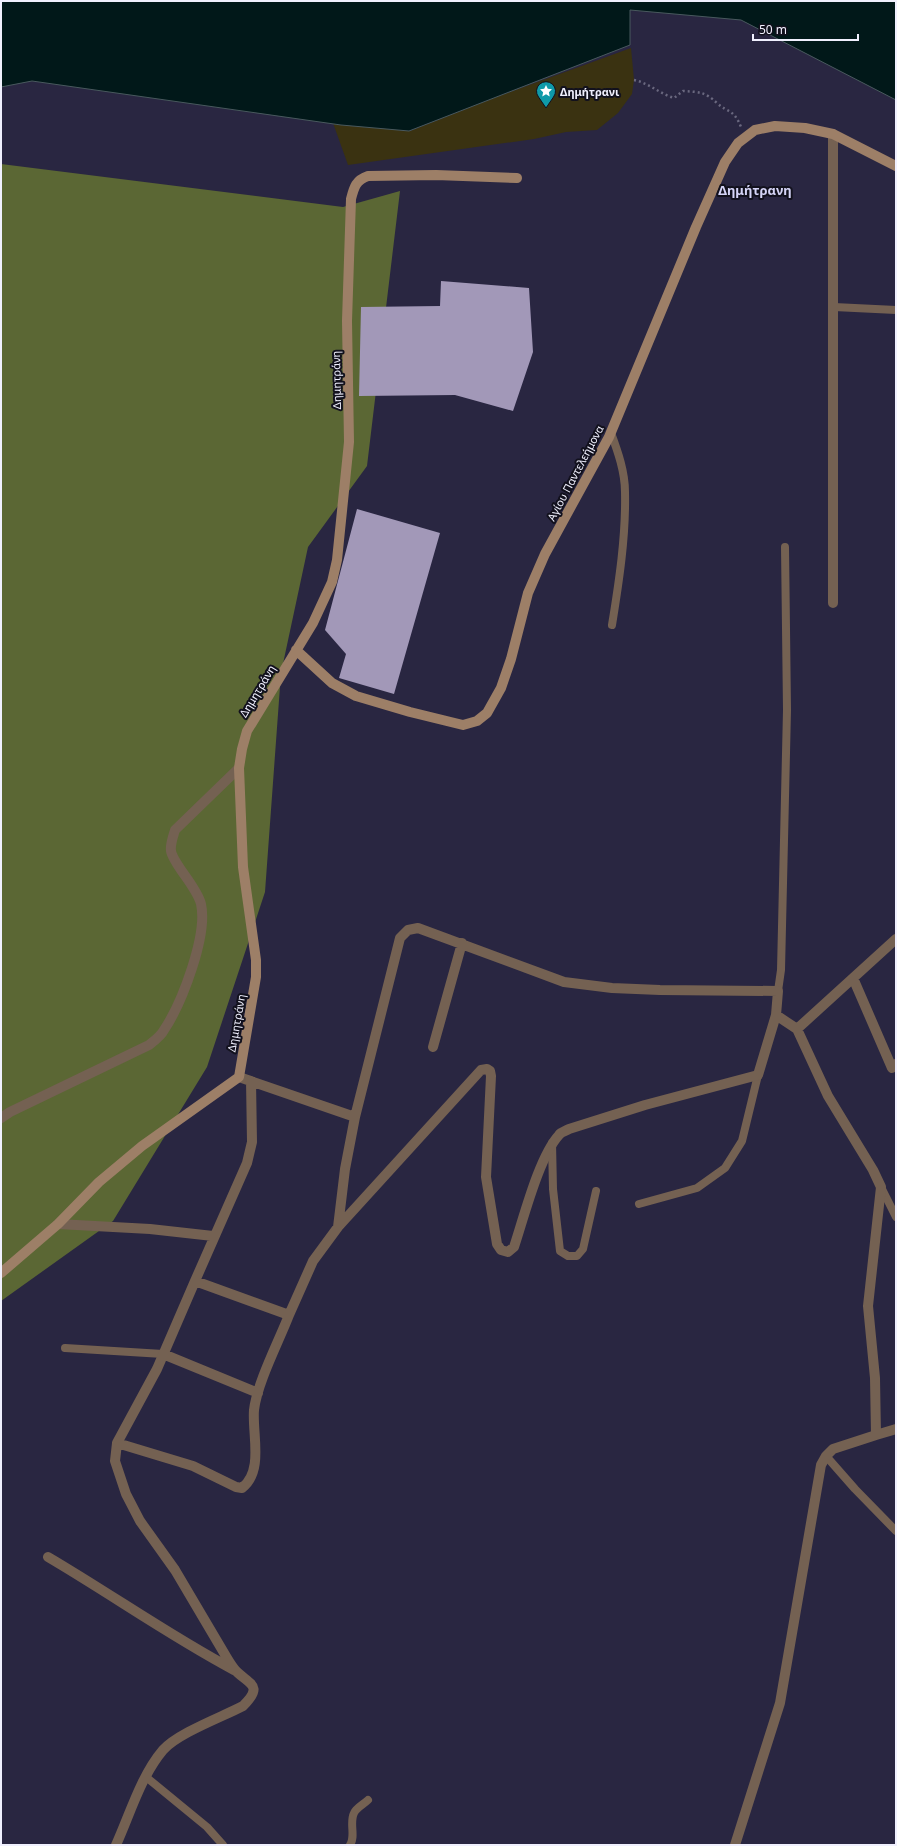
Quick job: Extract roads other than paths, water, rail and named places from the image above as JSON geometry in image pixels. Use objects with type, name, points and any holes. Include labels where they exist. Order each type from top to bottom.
[{"type":"street","name":"Αγίου Παντελεήμονα","points":[[296,650],[332,683],[356,696],[410,712],[463,725],[477,721],[487,713],[501,688],[512,659],[528,593],[545,554],[611,433],[702,212],[725,162],[738,143],[755,130],[775,126],[805,128],[833,134],[896,166]]},
{"type":"street","points":[[832,603],[834,306],[833,134]]},
{"type":"street","name":"Δημητράνη","points":[[239,1077],[256,977],[256,960],[243,867],[239,768],[247,731],[313,623],[332,582],[338,552],[349,442],[347,321],[351,199],[354,187],[360,179],[368,176],[436,175],[518,178]]},
{"type":"street","points":[[1,1118],[149,1045],[164,1031],[185,986],[200,943],[202,924],[201,904],[196,892],[171,852],[171,841],[176,830],[239,768]]},
{"type":"street","points":[[117,1443],[180,1461],[236,1488],[242,1488],[248,1483],[254,1467],[254,1410],[258,1392],[313,1261],[338,1227],[481,1070],[487,1069],[490,1071],[491,1076],[486,1177],[497,1244],[501,1250],[508,1252],[514,1247],[538,1174],[552,1143],[560,1134],[569,1129],[645,1105],[758,1075],[776,1015],[778,992],[612,988],[564,982],[418,928],[408,930],[400,938],[355,1117],[345,1169],[338,1227]]},
{"type":"street","points":[[798,1029],[896,939]]},
{"type":"street","points":[[433,1047],[462,943]]},
{"type":"street","points":[[853,978],[895,1069]]},
{"type":"street","points":[[776,1015],[798,1029],[828,1096],[874,1170],[881,1187],[868,1306],[875,1378],[876,1435]]},
{"type":"street","points":[[1,1273],[58,1224],[99,1182],[142,1146],[239,1077],[355,1117]]},
{"type":"street","points":[[236,1671],[210,1631],[175,1570],[140,1521],[126,1494],[115,1461],[117,1443],[157,1369],[213,1236],[247,1163],[252,1142],[251,1081]]},
{"type":"street","points":[[58,1224],[150,1229],[213,1236]]},
{"type":"street","points":[[195,1281],[289,1316]]},
{"type":"street","points":[[163,1354],[258,1392]]},
{"type":"street","points":[[735,1845],[780,1703],[821,1465],[826,1456],[833,1449],[896,1429]]},
{"type":"street","points":[[48,1557],[107,1592],[188,1644],[236,1671],[251,1682],[254,1690],[251,1698],[243,1706],[180,1737],[164,1749],[146,1777],[116,1845]]},
{"type":"lane","points":[[834,306],[896,310]]},
{"type":"lane","points":[[611,433],[620,460],[625,491],[620,571],[612,626]]},
{"type":"lane","points":[[778,992],[781,970],[787,710],[785,547]]},
{"type":"lane","points":[[639,1204],[697,1188],[725,1168],[742,1141],[758,1075]]},
{"type":"lane","points":[[552,1143],[553,1189],[560,1251],[568,1256],[577,1256],[584,1249],[596,1191]]},
{"type":"lane","points":[[881,1187],[896,1217]]},
{"type":"lane","points":[[65,1348],[163,1354]]},
{"type":"lane","points":[[826,1456],[855,1489],[896,1531]]},
{"type":"lane","points":[[146,1777],[207,1827],[223,1845]]},
{"type":"lane","points":[[350,1845],[352,1842],[352,1820],[354,1811],[368,1800]]},
{"type":"place","name":"Δημήτρανι","points":[[546,108]]},
{"type":"district","name":"Δημήτρανη","points":[[755,190]]}]
